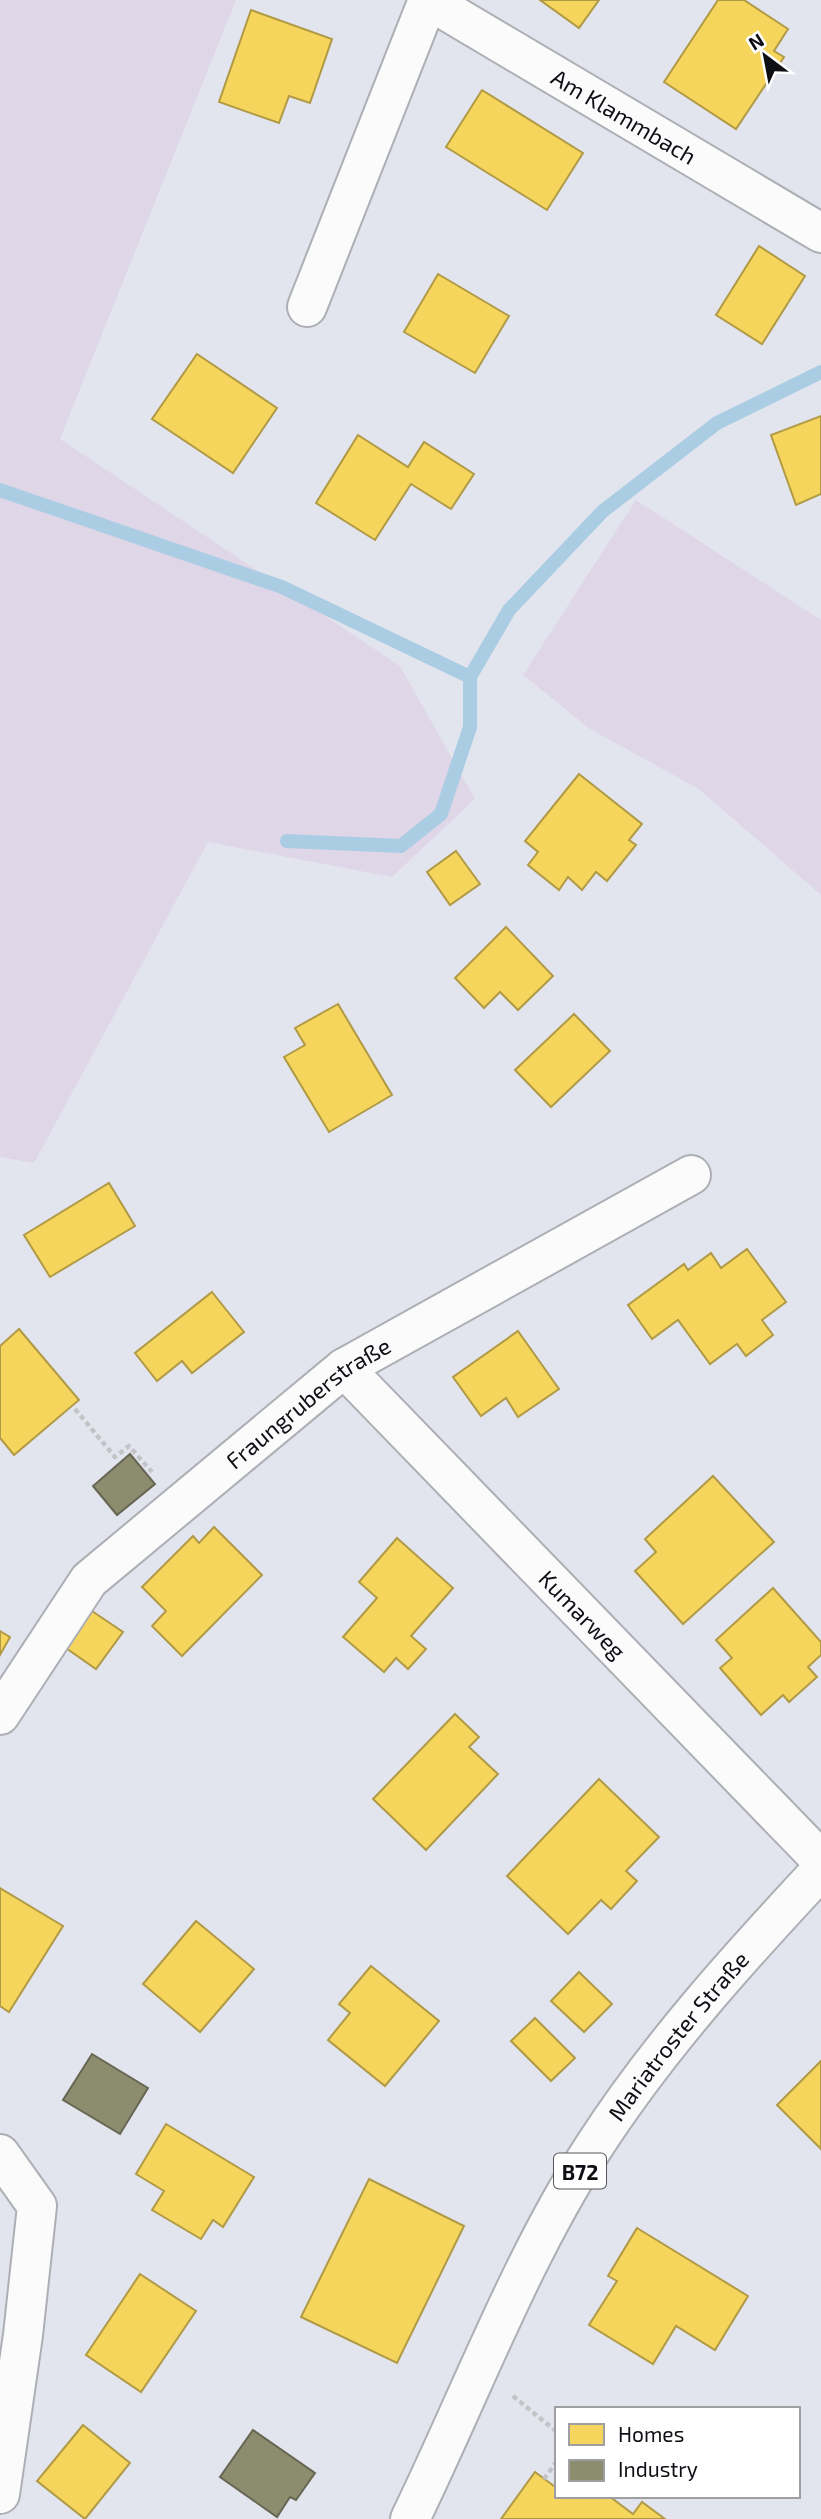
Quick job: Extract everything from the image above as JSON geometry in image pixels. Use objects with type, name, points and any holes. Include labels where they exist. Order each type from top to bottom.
[{"type":"street","name":"Am Klammbach","points":[[307,307],[428,0],[821,233]]},
{"type":"street","name":"Fraungruberstraße","points":[[0,1715],[89,1580],[344,1368],[691,1175]]},
{"type":"street","name":"Kumarweg","points":[[344,1368],[821,1860]]},
{"type":"street","name":"Mariatroster Straße","points":[[410,2519],[545,2234],[592,2150],[642,2076],[699,2005],[821,1870]]},
{"type":"street","points":[[0,2154],[37,2206],[23,2335],[0,2494]]},
{"type":"street","points":[[0,2510],[3,2519]]},
{"type":"path","points":[[75,1409],[115,1457],[130,1446],[181,1504]]},
{"type":"path","points":[[512,2395],[555,2430]]},
{"type":"path","points":[[544,2479],[555,2464]]},
{"type":"shaded area","points":[[0,0],[236,0],[60,439],[400,666],[475,799],[392,877],[208,842],[34,1163],[0,1157]]},
{"type":"shaded area","points":[[636,500],[821,620],[821,895],[699,789],[590,729],[523,675]]},
{"type":"building: Homes","points":[[540,0],[599,0],[579,28]]},
{"type":"building: Homes","points":[[718,0],[744,0],[788,29],[774,51],[784,57],[736,129],[664,82]]},
{"type":"building: Homes","points":[[251,10],[332,39],[310,103],[289,96],[279,123],[219,102]]},
{"type":"building: Homes","points":[[482,90],[583,153],[547,210],[446,147]]},
{"type":"building: Homes","points":[[759,246],[805,276],[762,344],[716,315]]},
{"type":"building: Homes","points":[[438,274],[509,316],[475,373],[404,332]]},
{"type":"building: Homes","points":[[197,354],[277,408],[233,473],[152,419]]},
{"type":"building: Homes","points":[[821,416],[821,494],[796,505],[771,435]]},
{"type":"building: Homes","points":[[358,435],[408,467],[424,442],[474,474],[451,509],[411,484],[375,540],[316,503]]},
{"type":"building: Homes","points":[[579,774],[642,824],[629,840],[636,845],[607,881],[596,872],[582,890],[568,877],[559,890],[528,865],[538,852],[525,841]]},
{"type":"building: Homes","points":[[456,851],[480,884],[450,905],[427,872]]},
{"type":"building: Homes","points":[[506,927],[553,976],[518,1010],[500,992],[484,1008],[455,978]]},
{"type":"building: Homes","points":[[338,1004],[392,1095],[329,1132],[284,1057],[305,1045],[295,1028]]},
{"type":"building: Homes","points":[[574,1014],[610,1051],[551,1107],[515,1070]]},
{"type":"building: Homes","points":[[109,1183],[135,1226],[50,1277],[24,1235]]},
{"type":"building: Homes","points":[[747,1249],[786,1302],[762,1320],[773,1335],[746,1356],[737,1344],[710,1364],[678,1320],[652,1339],[628,1305],[684,1264],[688,1270],[711,1253],[721,1268]]},
{"type":"building: Homes","points":[[212,1292],[244,1332],[192,1373],[182,1361],[157,1381],[135,1353]]},
{"type":"building: Homes","points":[[19,1329],[79,1400],[14,1455],[0,1438],[0,1346]]},
{"type":"building: Homes","points":[[518,1331],[559,1389],[518,1417],[506,1398],[481,1416],[453,1377]]},
{"type":"building: Homes","points":[[713,1476],[774,1542],[683,1624],[635,1571],[656,1552],[645,1539]]},
{"type":"building: Homes","points":[[214,1527],[262,1575],[182,1656],[152,1626],[166,1611],[142,1587],[193,1536],[199,1543]]},
{"type":"building: Homes","points":[[397,1538],[453,1588],[411,1636],[426,1649],[408,1669],[396,1658],[384,1672],[343,1637],[377,1598],[359,1582]]},
{"type":"building: Homes","points":[[773,1588],[821,1642],[821,1655],[808,1667],[817,1677],[789,1702],[783,1695],[761,1715],[720,1668],[732,1658],[716,1640]]},
{"type":"building: Homes","points":[[89,1609],[123,1632],[96,1669],[63,1646]]},
{"type":"building: Homes","points":[[0,1631],[10,1637],[0,1655]]},
{"type":"building: Homes","points":[[455,1714],[479,1737],[469,1747],[498,1774],[426,1850],[373,1799]]},
{"type":"building: Homes","points":[[599,1779],[659,1837],[626,1871],[637,1881],[611,1909],[601,1900],[568,1934],[507,1876]]},
{"type":"building: Homes","points":[[0,1888],[63,1926],[9,2012],[0,2006]]},
{"type":"building: Homes","points":[[196,1921],[254,1969],[200,2032],[143,1984]]},
{"type":"building: Homes","points":[[371,1966],[439,2021],[385,2086],[328,2040],[350,2013],[339,2004]]},
{"type":"building: Homes","points":[[579,1972],[612,2004],[584,2032],[551,2001]]},
{"type":"building: Homes","points":[[535,2018],[575,2058],[551,2081],[511,2041]]},
{"type":"building: Homes","points":[[821,2061],[821,2149],[777,2105]]},
{"type":"building: Homes","points":[[166,2124],[254,2177],[223,2227],[213,2220],[201,2239],[152,2210],[164,2191],[136,2174]]},
{"type":"building: Homes","points":[[369,2179],[464,2226],[397,2363],[301,2317]]},
{"type":"building: Homes","points":[[637,2228],[748,2296],[715,2350],[676,2326],[653,2364],[589,2325],[617,2281],[608,2276]]},
{"type":"building: Homes","points":[[140,2274],[196,2311],[141,2392],[86,2355]]},
{"type":"building: Homes","points":[[83,2425],[130,2463],[85,2519],[37,2481]]},
{"type":"building: Homes","points":[[535,2472],[555,2485],[555,2498],[612,2498],[633,2514],[642,2502],[665,2519],[501,2519]]},
{"type":"building: Industry","points":[[130,1454],[155,1484],[117,1515],[93,1486]]},
{"type":"building: Industry","points":[[92,2054],[148,2088],[120,2134],[63,2100]]},
{"type":"building: Industry","points":[[253,2430],[315,2473],[296,2500],[290,2497],[277,2517],[220,2477]]},
{"type":"waterway","points":[[0,490],[282,587],[470,677],[509,610],[603,511],[717,423],[821,372]]},
{"type":"waterway","points":[[287,841],[401,846],[441,814],[470,727],[470,677]]}]
